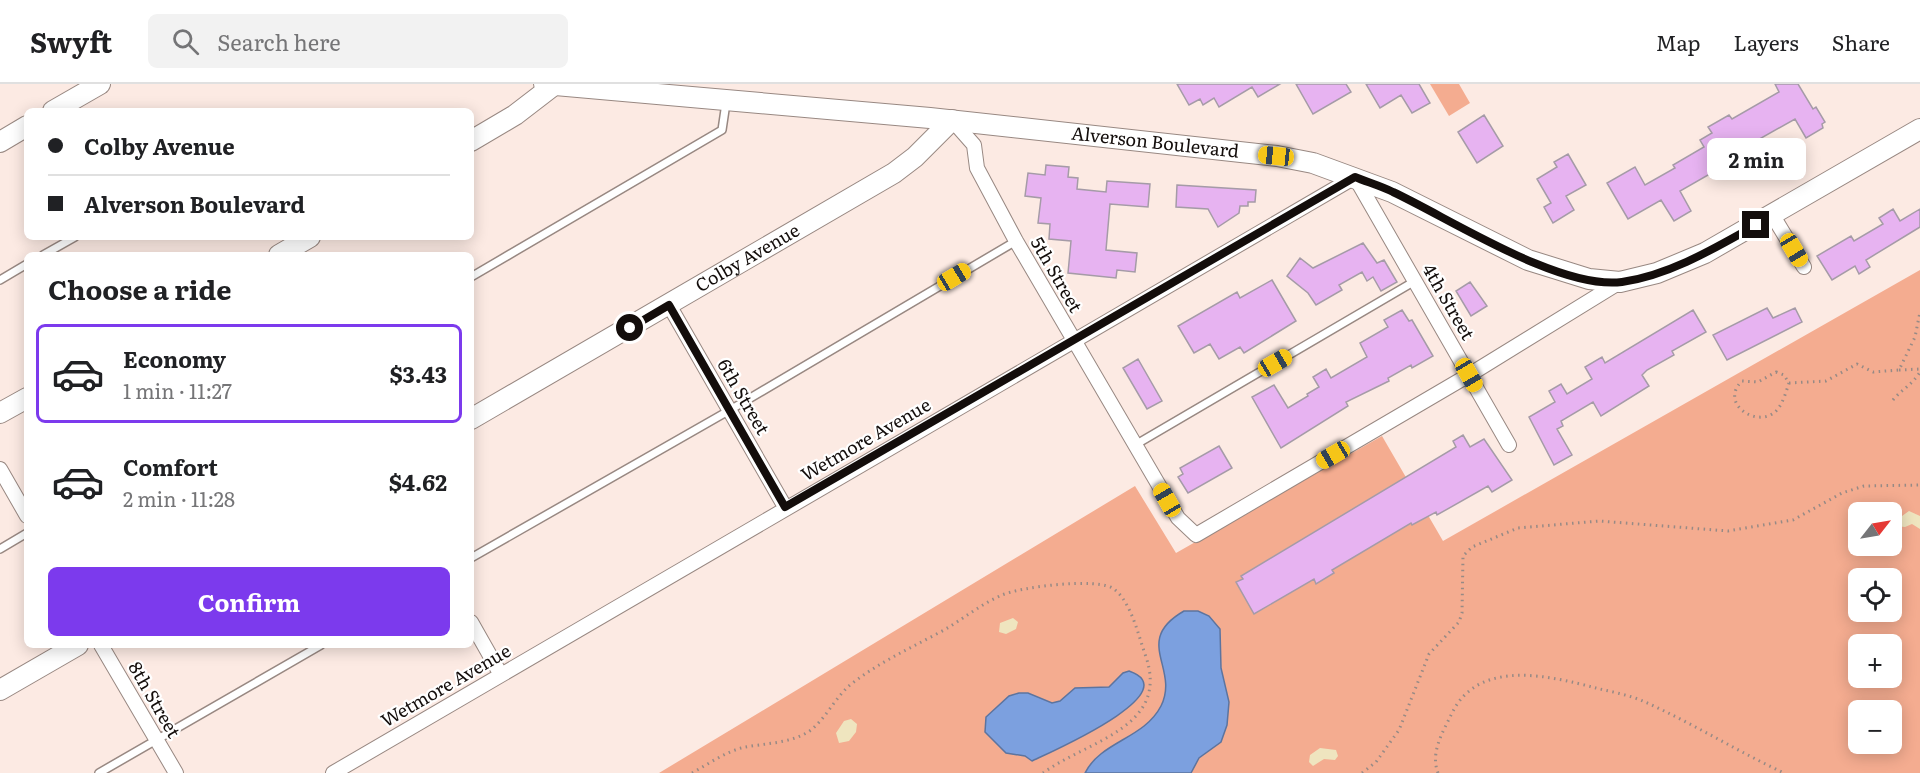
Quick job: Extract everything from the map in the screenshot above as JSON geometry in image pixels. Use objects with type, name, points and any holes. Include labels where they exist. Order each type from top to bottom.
[{"type":"main road","points":[[58,108],[100,84]]},
{"type":"main road","points":[[474,139],[515,115],[549,85]]},
{"type":"main road","name":"Alverson Boulevard","points":[[549,85],[952,120],[1276,156],[1313,163],[1392,192],[1528,260],[1589,279],[1620,282],[1658,273],[1705,253],[1773,216],[1920,129]]},
{"type":"main road","name":"Colby Avenue","points":[[474,417],[894,173],[915,157],[952,120]]},
{"type":"main road","points":[[0,142],[24,128]]},
{"type":"main road","points":[[284,252],[305,240]]},
{"type":"main road","points":[[0,413],[24,400]]},
{"type":"main road","points":[[0,690],[73,648]]},
{"type":"street","name":"5th Street","points":[[952,120],[974,145],[977,168],[1016,241],[1135,446],[1178,518],[1196,535],[1469,375]]},
{"type":"street","name":"4th Street","points":[[1355,177],[1509,445]]},
{"type":"street","name":"Wetmore Avenue","points":[[333,773],[785,507],[1355,177]]},
{"type":"street","points":[[1773,216],[1804,267]]},
{"type":"street","points":[[1469,375],[1620,282]]},
{"type":"street","name":"6th Street","points":[[669,305],[785,507]]},
{"type":"street","points":[[0,469],[24,511]]},
{"type":"street","points":[[474,627],[501,675]]},
{"type":"street","name":"8th Street","points":[[103,648],[176,773]]},
{"type":"lane","points":[[474,275],[722,130],[727,101]]},
{"type":"lane","points":[[48,252],[70,240]]},
{"type":"lane","points":[[474,556],[730,410],[1016,241]]},
{"type":"lane","points":[[0,280],[24,266]]},
{"type":"lane","points":[[1135,446],[1415,281]]},
{"type":"lane","points":[[0,549],[24,535]]},
{"type":"lane","points":[[99,773],[316,648]]},
{"type":"path","points":[[1899,370],[1915,337],[1920,312]]},
{"type":"path","points":[[1789,383],[1826,381],[1857,364],[1873,372],[1920,371],[1910,387],[1899,392],[1893,400]]},
{"type":"path","points":[[1776,372],[1784,375],[1789,383],[1776,410],[1767,416],[1747,415],[1739,407],[1734,395],[1736,387],[1742,381],[1758,382],[1776,372]]},
{"type":"path","points":[[1362,773],[1376,762],[1399,730],[1429,654],[1459,622],[1462,613],[1463,556],[1472,548],[1518,528],[1585,521],[1728,531],[1793,520],[1842,493],[1864,486],[1920,485]]},
{"type":"path","points":[[693,773],[739,749],[802,735],[812,729],[847,687],[870,669],[1003,594],[1089,583],[1113,588],[1122,597],[1133,620],[1152,676],[1148,700],[1125,726],[1043,773]]},
{"type":"path","points":[[1438,773],[1435,764],[1436,749],[1456,705],[1465,694],[1484,682],[1516,675],[1569,681],[1644,702],[1784,773]]},
{"type":"shaded area","points":[[1430,84],[1459,84],[1470,103],[1449,116]]},
{"type":"shaded area","points":[[1920,270],[1920,773],[659,773],[1135,486],[1176,553],[1382,436],[1443,541]]},
{"type":"sand","points":[[1909,511],[1920,516],[1920,529],[1912,524],[1902,527],[1902,516]]},
{"type":"sand","points":[[1013,618],[1018,622],[1016,629],[1006,634],[999,632],[1000,623]]},
{"type":"sand","points":[[851,719],[857,724],[856,732],[849,741],[839,743],[836,733],[844,721]]},
{"type":"sand","points":[[1320,748],[1336,750],[1338,756],[1335,760],[1324,759],[1313,766],[1309,762],[1310,755]]},
{"type":"water","points":[[1184,611],[1198,611],[1209,616],[1220,629],[1221,668],[1229,702],[1227,725],[1221,742],[1199,758],[1191,773],[1085,773],[1101,754],[1144,726],[1161,706],[1165,692],[1165,679],[1160,656],[1161,633],[1169,622]]},
{"type":"water","points":[[1129,671],[1143,681],[1142,693],[1129,707],[1085,735],[1032,761],[1025,756],[1006,753],[985,732],[986,717],[1009,696],[1028,693],[1052,703],[1060,701],[1075,688],[1109,687],[1123,673]]},
{"type":"building","points":[[1177,84],[1280,84],[1258,97],[1252,87],[1219,107],[1214,98],[1203,105],[1200,99],[1189,105]]},
{"type":"building","points":[[1296,84],[1346,84],[1351,92],[1313,114]]},
{"type":"building","points":[[1366,84],[1419,84],[1430,103],[1412,113],[1401,95],[1380,108]]},
{"type":"building","points":[[1775,84],[1798,84],[1813,109],[1816,107],[1825,122],[1822,124],[1823,128],[1806,138],[1795,119],[1747,146],[1750,151],[1680,191],[1691,211],[1674,221],[1661,200],[1628,219],[1607,183],[1635,167],[1645,185],[1675,168],[1673,165],[1704,147],[1700,140],[1712,133],[1708,127],[1729,115],[1732,119],[1779,92]]},
{"type":"building","points":[[1484,115],[1503,146],[1477,163],[1458,132]]},
{"type":"building","points":[[1568,154],[1586,185],[1566,196],[1574,210],[1553,223],[1544,207],[1551,203],[1537,179],[1557,167],[1554,162]]},
{"type":"building","points":[[1046,165],[1069,167],[1068,177],[1078,178],[1077,189],[1106,192],[1107,181],[1150,184],[1148,207],[1110,204],[1106,250],[1137,253],[1135,272],[1117,270],[1116,278],[1068,273],[1071,241],[1049,239],[1050,224],[1038,223],[1041,198],[1025,196],[1028,173],[1045,175]]},
{"type":"building","points":[[1177,185],[1256,190],[1255,202],[1248,202],[1248,206],[1240,206],[1239,213],[1218,227],[1208,209],[1176,207]]},
{"type":"building","points":[[1893,209],[1900,221],[1920,209],[1920,227],[1866,260],[1870,267],[1859,274],[1855,266],[1832,280],[1817,256],[1851,236],[1854,241],[1883,224],[1879,218]]},
{"type":"building","points":[[1363,243],[1377,263],[1384,260],[1397,282],[1381,291],[1373,277],[1367,281],[1362,272],[1339,285],[1342,290],[1316,305],[1308,293],[1287,276],[1300,258],[1313,268]]},
{"type":"building","points":[[1272,280],[1296,321],[1244,353],[1240,347],[1219,359],[1210,344],[1194,353],[1178,326],[1237,292],[1240,298]]},
{"type":"building","points":[[1470,282],[1487,306],[1471,316],[1456,291]]},
{"type":"building","points":[[1767,308],[1773,318],[1795,308],[1802,322],[1727,360],[1713,335]]},
{"type":"building","points":[[1402,310],[1409,321],[1412,320],[1433,356],[1412,368],[1411,365],[1388,378],[1389,381],[1346,402],[1348,406],[1281,448],[1252,397],[1274,385],[1288,408],[1319,387],[1313,377],[1326,369],[1331,378],[1367,357],[1360,343],[1388,327],[1384,320]]},
{"type":"building","points":[[1693,310],[1706,332],[1672,351],[1674,355],[1647,370],[1642,375],[1649,386],[1601,416],[1593,402],[1561,421],[1563,426],[1557,429],[1572,455],[1554,465],[1529,417],[1555,402],[1549,391],[1561,384],[1567,394],[1592,379],[1585,367],[1602,357],[1605,363]]},
{"type":"building","points":[[1138,359],[1162,401],[1147,409],[1123,368]]},
{"type":"building","points":[[1463,435],[1470,447],[1484,439],[1512,480],[1492,492],[1488,486],[1437,515],[1436,512],[1412,525],[1411,523],[1332,570],[1334,573],[1316,584],[1314,579],[1254,614],[1236,582],[1243,579],[1241,576],[1456,447],[1453,441]]},
{"type":"building","points":[[1219,446],[1232,468],[1188,493],[1178,477],[1183,474],[1180,468]]},
{"type":"route","points":[[630,328],[669,305],[785,507],[1355,177],[1392,192],[1528,260],[1589,279],[1620,282],[1658,273],[1705,253],[1756,225]]}]
